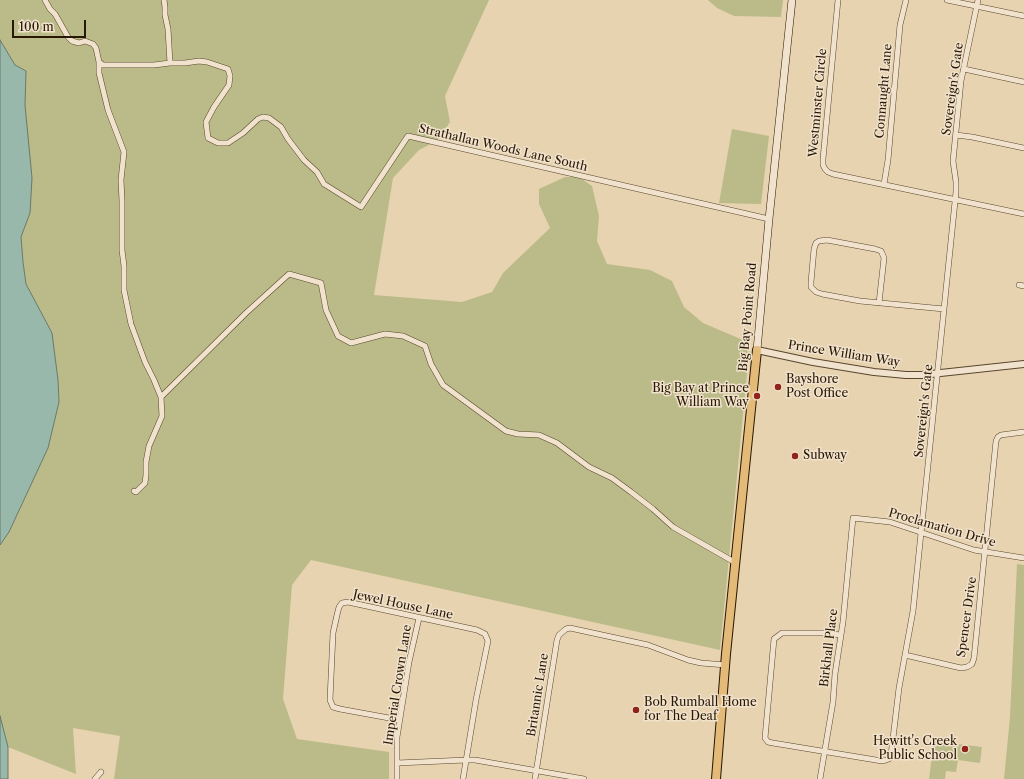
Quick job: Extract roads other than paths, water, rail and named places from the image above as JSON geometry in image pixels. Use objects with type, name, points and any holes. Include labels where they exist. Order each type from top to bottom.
[{"type":"main road","name":"Big Bay Point Road","points":[[716,779],[769,219],[792,0]]},
{"type":"street","points":[[45,0],[72,41],[79,43],[85,41],[93,44],[96,48],[99,62],[99,73],[108,110],[124,152],[121,180],[124,290],[131,324],[145,362],[161,397],[162,416],[148,446],[144,483],[136,492],[134,491]]},
{"type":"street","points":[[164,0],[168,29],[170,63]]},
{"type":"street","name":"Westminster Circle","points":[[838,0],[823,165],[825,169],[828,172],[1024,214]]},
{"type":"street","name":"Connaught Lane","points":[[884,184],[888,160],[900,25],[906,0]]},
{"type":"street","points":[[946,0],[1024,16]]},
{"type":"street","name":"Sovereign's Gate","points":[[825,751],[882,761],[889,759],[891,755],[898,688],[913,611],[955,200],[956,182],[953,162],[961,81],[978,0]]},
{"type":"street","name":"Strathallan Woods Lane South","points":[[99,62],[103,65],[154,65],[207,62],[228,69],[230,76],[229,85],[206,122],[208,138],[218,143],[228,143],[243,133],[258,119],[262,117],[269,118],[281,127],[288,139],[304,160],[317,172],[324,184],[361,207],[408,136],[769,219]]},
{"type":"street","points":[[964,70],[1024,82]]},
{"type":"street","points":[[956,135],[1024,148]]},
{"type":"street","points":[[879,303],[884,258],[882,253],[876,248],[827,240],[816,243],[814,249],[811,282],[811,287],[814,291],[822,294],[860,301],[879,303],[944,309]]},
{"type":"street","points":[[161,397],[246,313],[288,274],[321,283],[326,310],[338,336],[351,343],[385,334],[403,336],[424,346],[431,364],[443,385],[506,431],[518,434],[539,435],[557,443],[589,467],[612,478],[653,509],[673,527],[736,563]]},
{"type":"street","name":"Prince William Way","points":[[757,350],[813,362],[885,374],[906,375],[937,373],[1024,364]]},
{"type":"street","points":[[985,552],[996,441],[1001,435],[1024,432]]},
{"type":"street","name":"Proclamation Drive","points":[[853,518],[890,522],[974,550],[1024,558]]},
{"type":"street","name":"Birkhall Place","points":[[820,779],[833,702],[853,518]]},
{"type":"street","name":"Spencer Drive","points":[[905,655],[961,668],[972,664],[974,658],[985,552]]},
{"type":"street","name":"Jewel House Lane","points":[[400,720],[340,710],[333,707],[330,700],[333,639],[339,607],[342,603],[348,602],[477,630],[485,634],[488,641],[463,779]]},
{"type":"street","name":"Imperial Crown Lane","points":[[397,779],[397,737],[409,662],[419,618]]},
{"type":"street","name":"Britannic Lane","points":[[535,779],[557,640],[559,635],[566,629],[570,628],[648,645],[701,663],[726,665]]},
{"type":"street","points":[[825,751],[769,742],[765,738],[774,639],[782,633],[822,633],[841,635]]},
{"type":"street","points":[[397,763],[475,760],[584,779]]},
{"type":"street","points":[[95,779],[101,772]]},
{"type":"place","name":"Bayshore Post Office","points":[[778,387]]},
{"type":"place","name":"Big Bay at Prince William Way","points":[[757,396]]},
{"type":"place","name":"Subway","points":[[795,456]]},
{"type":"place","name":"Bob Rumball Home for The Deaf","points":[[636,710]]},
{"type":"place","name":"Hewitt's Creek Public School","points":[[965,749]]}]
